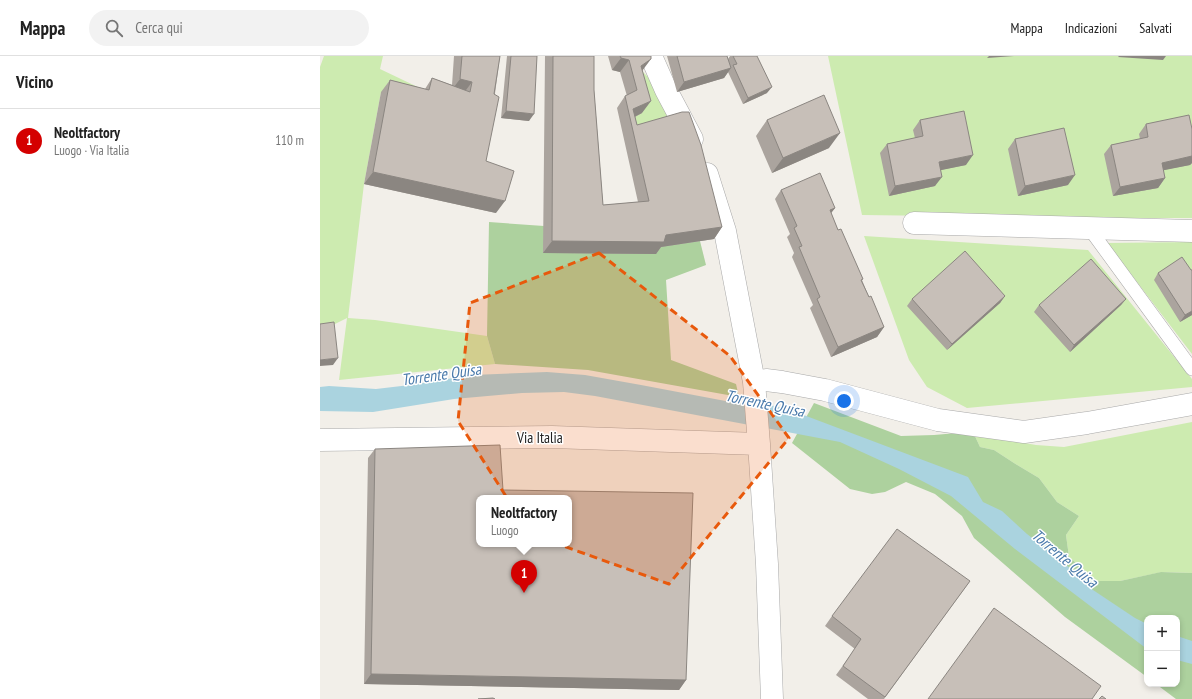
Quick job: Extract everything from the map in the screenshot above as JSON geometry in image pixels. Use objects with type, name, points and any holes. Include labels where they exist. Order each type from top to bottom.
[{"type":"street","points":[[651,56],[666,90],[701,157],[725,231],[754,382],[760,444],[767,564],[772,699]]},
{"type":"street","points":[[914,223],[1192,231]]},
{"type":"street","points":[[754,382],[766,380],[789,383],[825,390],[938,420],[1024,432],[1087,423],[1192,404]]},
{"type":"street","name":"Via Italia","points":[[320,440],[552,437],[760,444]]},
{"type":"lane","points":[[1088,228],[1192,369]]},
{"type":"highlighted area","points":[[599,253],[730,356],[789,438],[669,584],[530,534],[458,421],[470,303]]},
{"type":"green space","points":[[324,56],[383,56],[380,69],[424,90],[381,92],[364,184],[348,318],[375,320],[487,336],[495,364],[339,380],[347,318],[335,324],[320,325],[320,67]]},
{"type":"green space","points":[[828,56],[1192,56],[1192,218],[862,215]]},
{"type":"green space","points":[[642,71],[659,88],[674,124],[628,137],[624,121]]},
{"type":"green space","points":[[489,222],[544,226],[658,247],[700,241],[706,265],[666,280],[671,360],[736,384],[739,397],[588,370],[495,364],[487,336]]},
{"type":"green space","points":[[864,236],[1088,250],[1192,379],[1192,387],[967,408],[927,387],[909,360]]},
{"type":"green space","points":[[1192,242],[1192,354],[1107,243]]},
{"type":"green space","points":[[814,403],[901,436],[957,433],[974,434],[980,447],[994,450],[1039,478],[1057,502],[1079,516],[1066,535],[1069,557],[1097,581],[1120,581],[1161,572],[1192,573],[1192,699],[1176,699],[1160,687],[1180,687],[1180,615],[1144,615],[1144,675],[1065,617],[974,538],[962,516],[935,494],[906,482],[885,492],[872,494],[850,489],[792,443]]},
{"type":"green space","points":[[1192,422],[1192,573],[1162,572],[1120,581],[1097,581],[1069,557],[1066,535],[1079,516],[1057,502],[1039,478],[994,450],[980,447],[974,434],[1036,445],[1064,447]]},
{"type":"water","points":[[547,372],[585,375],[736,403],[776,406],[793,411],[968,477],[983,502],[1002,511],[1027,534],[1062,561],[1093,590],[1144,622],[1144,647],[1015,549],[951,496],[899,469],[840,442],[595,396],[564,392],[522,393],[454,399],[373,412],[320,411],[320,387],[329,386],[376,389],[472,375]]},
{"type":"water","points":[[1180,637],[1192,641],[1192,664],[1180,661]]},
{"type":"building","points":[[462,56],[500,56],[494,94],[499,97],[486,161],[514,171],[505,201],[373,172],[390,80],[429,90],[432,78],[470,92],[472,82],[460,79]]},
{"type":"building","points":[[511,56],[537,56],[534,114],[506,111]]},
{"type":"building","points":[[553,56],[594,56],[594,90],[603,205],[649,201],[625,96],[637,90],[629,60],[621,58],[620,56],[651,56],[651,59],[641,66],[651,101],[633,109],[637,125],[682,112],[689,112],[701,145],[722,227],[666,235],[664,242],[552,241]]},
{"type":"building","points":[[677,56],[727,56],[731,68],[684,82]]},
{"type":"building","points":[[733,56],[757,56],[772,87],[748,98],[733,65],[737,64]]},
{"type":"building","points":[[824,95],[840,133],[783,158],[767,120]]},
{"type":"building","points":[[964,111],[973,155],[939,162],[942,177],[895,186],[887,144],[923,136],[920,120]]},
{"type":"building","points":[[1189,115],[1192,129],[1192,156],[1162,163],[1165,178],[1120,187],[1111,145],[1148,137],[1146,124]]},
{"type":"building","points":[[1064,128],[1075,175],[1025,186],[1015,139]]},
{"type":"building","points":[[820,173],[835,208],[830,210],[838,230],[841,229],[863,279],[861,280],[869,297],[871,296],[884,327],[838,347],[817,299],[820,297],[799,247],[802,246],[794,228],[797,226],[781,190]]},
{"type":"building","points":[[965,251],[1005,296],[952,344],[912,299]]},
{"type":"building","points":[[1182,257],[1192,270],[1192,311],[1185,315],[1158,273]]},
{"type":"building","points":[[1091,259],[1126,299],[1074,345],[1039,305]]},
{"type":"building","points":[[334,322],[338,358],[320,360],[320,324]]},
{"type":"building","points":[[500,445],[503,490],[693,493],[686,680],[371,674],[375,449]]},
{"type":"building","points":[[897,529],[970,581],[885,697],[843,666],[861,639],[832,616]]},
{"type":"building","points":[[994,608],[1101,686],[1092,699],[928,699]]},
{"type":"building","points":[[1102,696],[1106,699],[1099,699]]},
{"type":"place","name":"Neoltfactory","points":[[524,593]]},
{"type":"water label","name":"Torrente Quisa","points":[[441,374]]},
{"type":"water label","name":"Torrente Quisa","points":[[765,403]]},
{"type":"water label","name":"Torrente Quisa","points":[[1065,558]]}]
